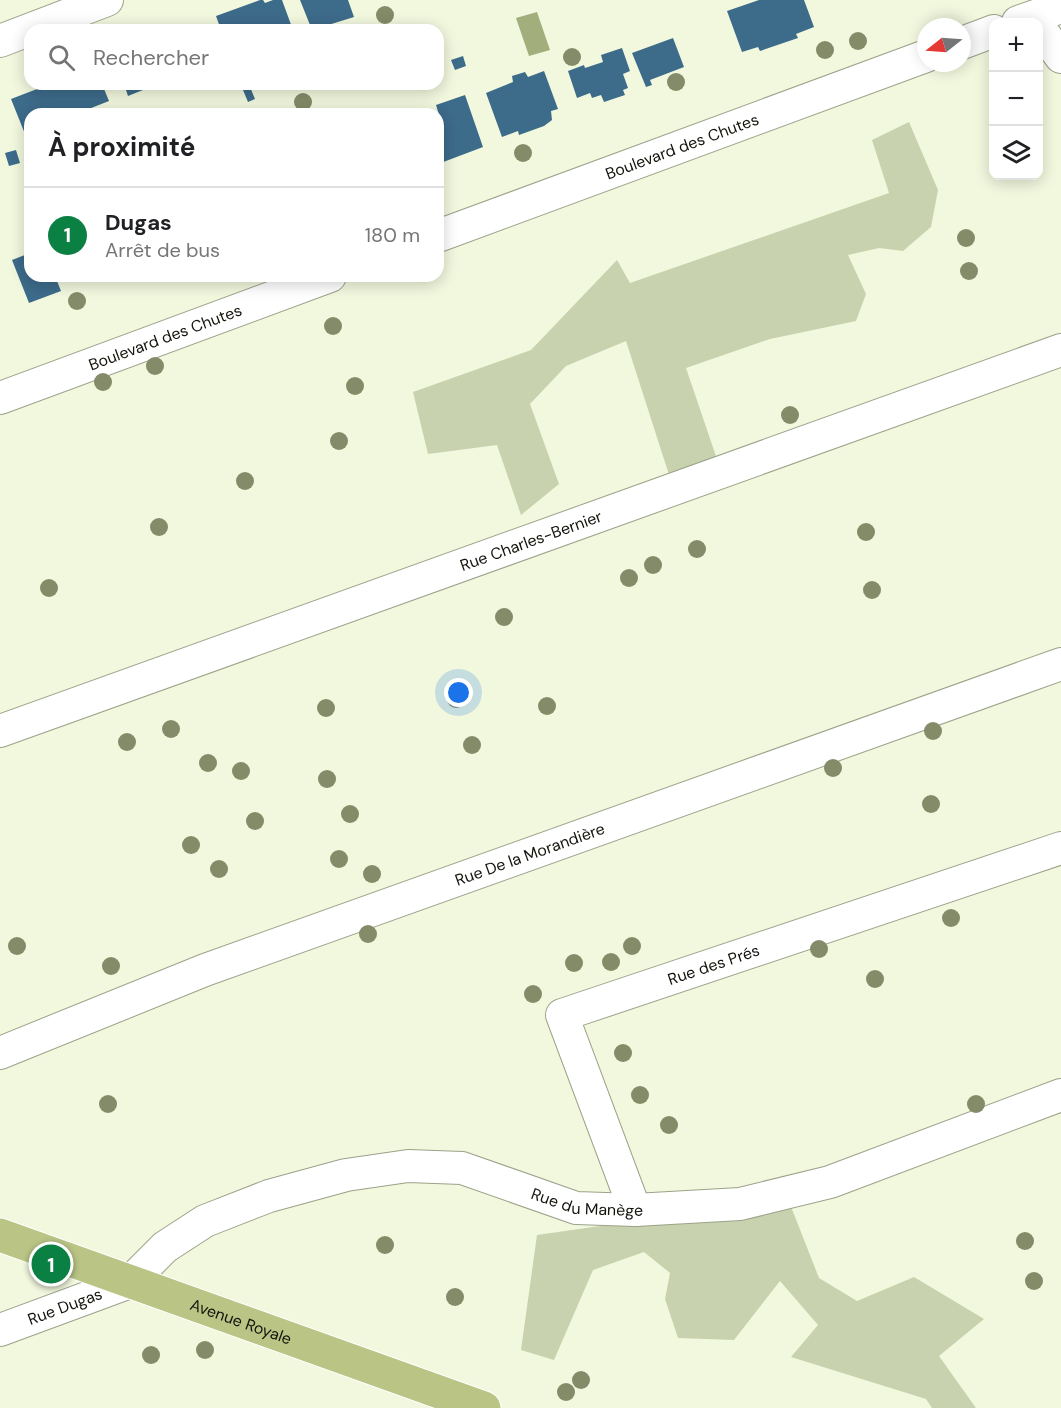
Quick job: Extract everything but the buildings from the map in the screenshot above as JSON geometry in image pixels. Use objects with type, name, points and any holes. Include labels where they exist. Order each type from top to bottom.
[{"type":"main road","name":"Avenue Royale","points":[[0,1235],[478,1407]]},
{"type":"street","points":[[42,24],[106,0]]},
{"type":"street","points":[[1034,16],[1061,57]]},
{"type":"street","points":[[0,40],[24,31]]},
{"type":"street","points":[[971,40],[989,33]]},
{"type":"street","name":"Boulevard des Chutes","points":[[444,234],[917,59]]},
{"type":"street","name":"Boulevard des Chutes","points":[[0,398],[314,282]]},
{"type":"street","name":"Rue Charles-Bernier","points":[[0,731],[1061,350]]},
{"type":"street","name":"Rue De la Morandière","points":[[0,1053],[205,970],[1061,663]]},
{"type":"street","name":"Rue des Prés","points":[[635,1210],[562,1015],[1061,848]]},
{"type":"street","name":"Rue du Manège","points":[[130,1282],[165,1247],[205,1221],[269,1196],[346,1175],[408,1166],[462,1168],[576,1208],[635,1210],[740,1204],[830,1182],[1061,1095]]},
{"type":"street","name":"Rue Dugas","points":[[0,1330],[130,1282]]},
{"type":"shaded area","points":[[537,12],[550,50],[529,56],[516,18]]},
{"type":"shaded area","points":[[909,122],[938,190],[931,227],[903,251],[879,248],[848,255],[866,294],[856,321],[770,339],[686,368],[720,468],[671,481],[626,341],[566,366],[530,404],[559,484],[521,515],[497,445],[428,454],[413,392],[531,350],[617,260],[630,283],[889,193],[872,140]]},
{"type":"shaded area","points":[[788,1199],[819,1278],[857,1301],[914,1277],[984,1319],[939,1356],[976,1408],[932,1408],[926,1399],[791,1357],[818,1325],[780,1281],[734,1340],[678,1338],[665,1299],[670,1273],[644,1252],[593,1270],[554,1360],[521,1350],[537,1235]]},
{"type":"place","name":"Dugas","points":[[51,1264]]}]
